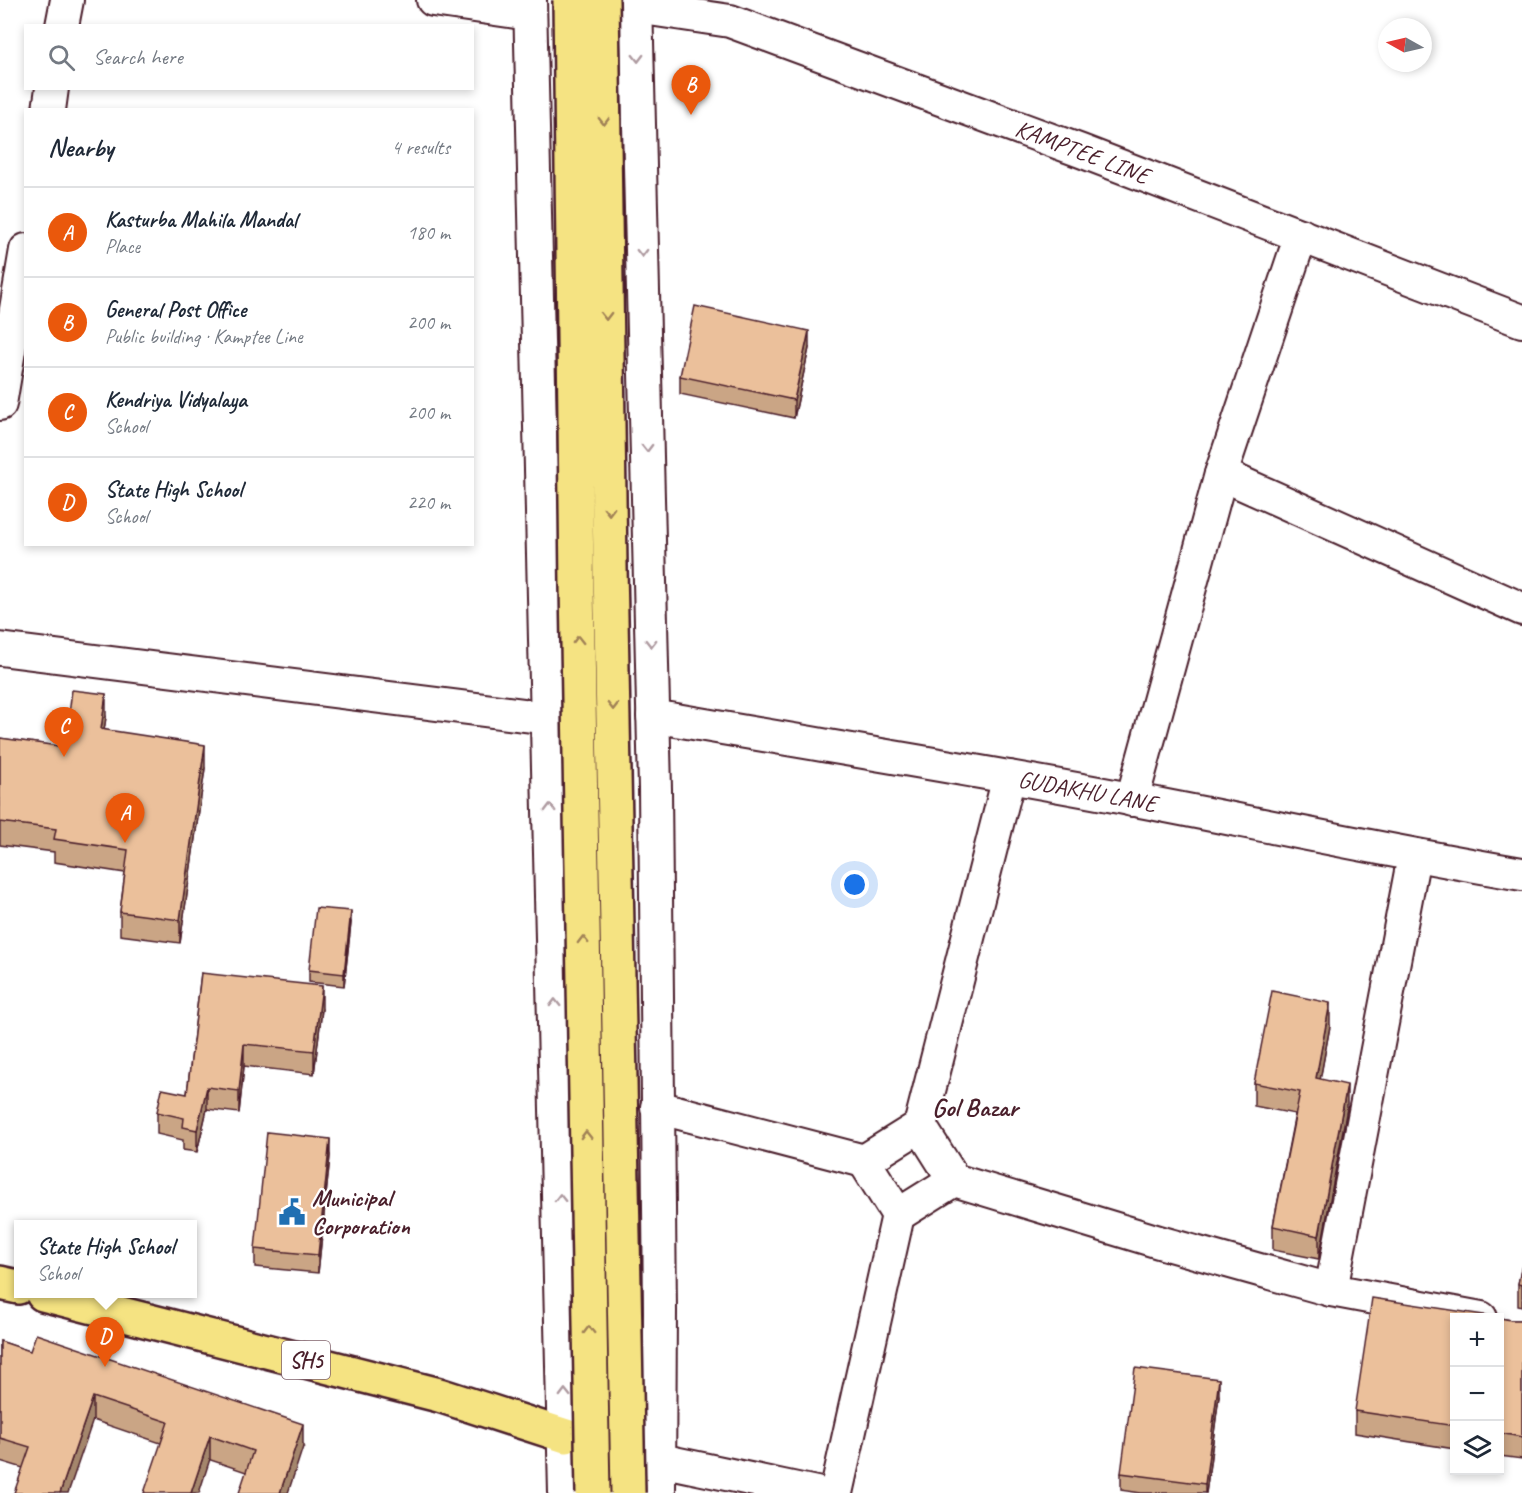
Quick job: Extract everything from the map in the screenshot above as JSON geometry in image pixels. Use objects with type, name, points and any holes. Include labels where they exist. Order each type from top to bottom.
[{"type":"main road","points":[[570,0],[593,1493]]},
{"type":"main road","points":[[602,0],[628,1493]]},
{"type":"main road","name":"SH5","points":[[62,1298],[439,1395],[566,1436]]},
{"type":"street","points":[[62,24],[67,0]]},
{"type":"street","points":[[433,0],[530,7],[566,1493]]},
{"type":"street","points":[[636,4],[653,716],[660,1311],[659,1493]]},
{"type":"street","name":"KAMPTEE LINE","points":[[636,4],[730,21],[1081,151],[1522,321]]},
{"type":"street","points":[[49,108],[52,90]]},
{"type":"street","points":[[1132,800],[1221,474],[1301,235]]},
{"type":"street","points":[[0,404],[24,262]]},
{"type":"street","points":[[1221,474],[1522,609]]},
{"type":"street","points":[[0,650],[548,718]]},
{"type":"street","name":"GUDAKHU LANE","points":[[653,716],[1010,777],[1414,856],[1522,873]]},
{"type":"street","points":[[864,1161],[920,1126],[1010,777]]},
{"type":"street","points":[[1330,1290],[1414,856]]},
{"type":"street","points":[[657,1107],[864,1161],[898,1215],[836,1493]]},
{"type":"street","points":[[920,1126],[954,1180],[1159,1242],[1330,1290],[1458,1313]]},
{"type":"street","points":[[898,1215],[954,1180]]},
{"type":"street","points":[[566,1436],[659,1461],[816,1493]]},
{"type":"building","points":[[695,306],[809,331],[794,400],[680,376]]},
{"type":"building","points":[[72,690],[106,694],[101,729],[205,745],[180,920],[120,912],[128,850],[54,839],[56,829],[0,822],[0,738],[65,747]]},
{"type":"building","points":[[316,908],[351,911],[344,974],[309,970]]},
{"type":"building","points":[[201,973],[322,986],[314,1051],[244,1044],[239,1091],[207,1087],[197,1130],[183,1127],[184,1118],[157,1112],[162,1089],[187,1094]]},
{"type":"building","points":[[1272,991],[1330,1003],[1316,1078],[1347,1085],[1319,1236],[1273,1226],[1300,1092],[1254,1083]]},
{"type":"building","name":"Municipal Corporation","points":[[267,1132],[330,1139],[318,1255],[255,1249]]},
{"type":"building","points":[[1522,1265],[1522,1285],[1518,1284]]},
{"type":"building","points":[[1372,1298],[1471,1313],[1450,1313],[1450,1425],[1355,1411]]},
{"type":"building","points":[[1504,1319],[1522,1320],[1522,1437],[1504,1434]]},
{"type":"building","points":[[36,1334],[303,1424],[280,1493],[239,1493],[253,1451],[210,1436],[191,1493],[144,1493],[168,1422],[93,1397],[60,1493],[14,1493],[30,1447],[0,1438],[0,1341],[30,1351]]},
{"type":"building","points":[[1135,1368],[1219,1379],[1205,1484],[1121,1473]]},
{"type":"place","name":"General Post Office","points":[[691,115]]},
{"type":"place","name":"Kendriya Vidyalaya","points":[[64,757]]},
{"type":"place","name":"Kasturba Mahila Mandal","points":[[125,843]]},
{"type":"place","name":"Municipal Corporation","points":[[292,1212]]},
{"type":"place","name":"State High School","points":[[105,1367]]},
{"type":"district","name":"Gol Bazar","points":[[975,1107]]}]
